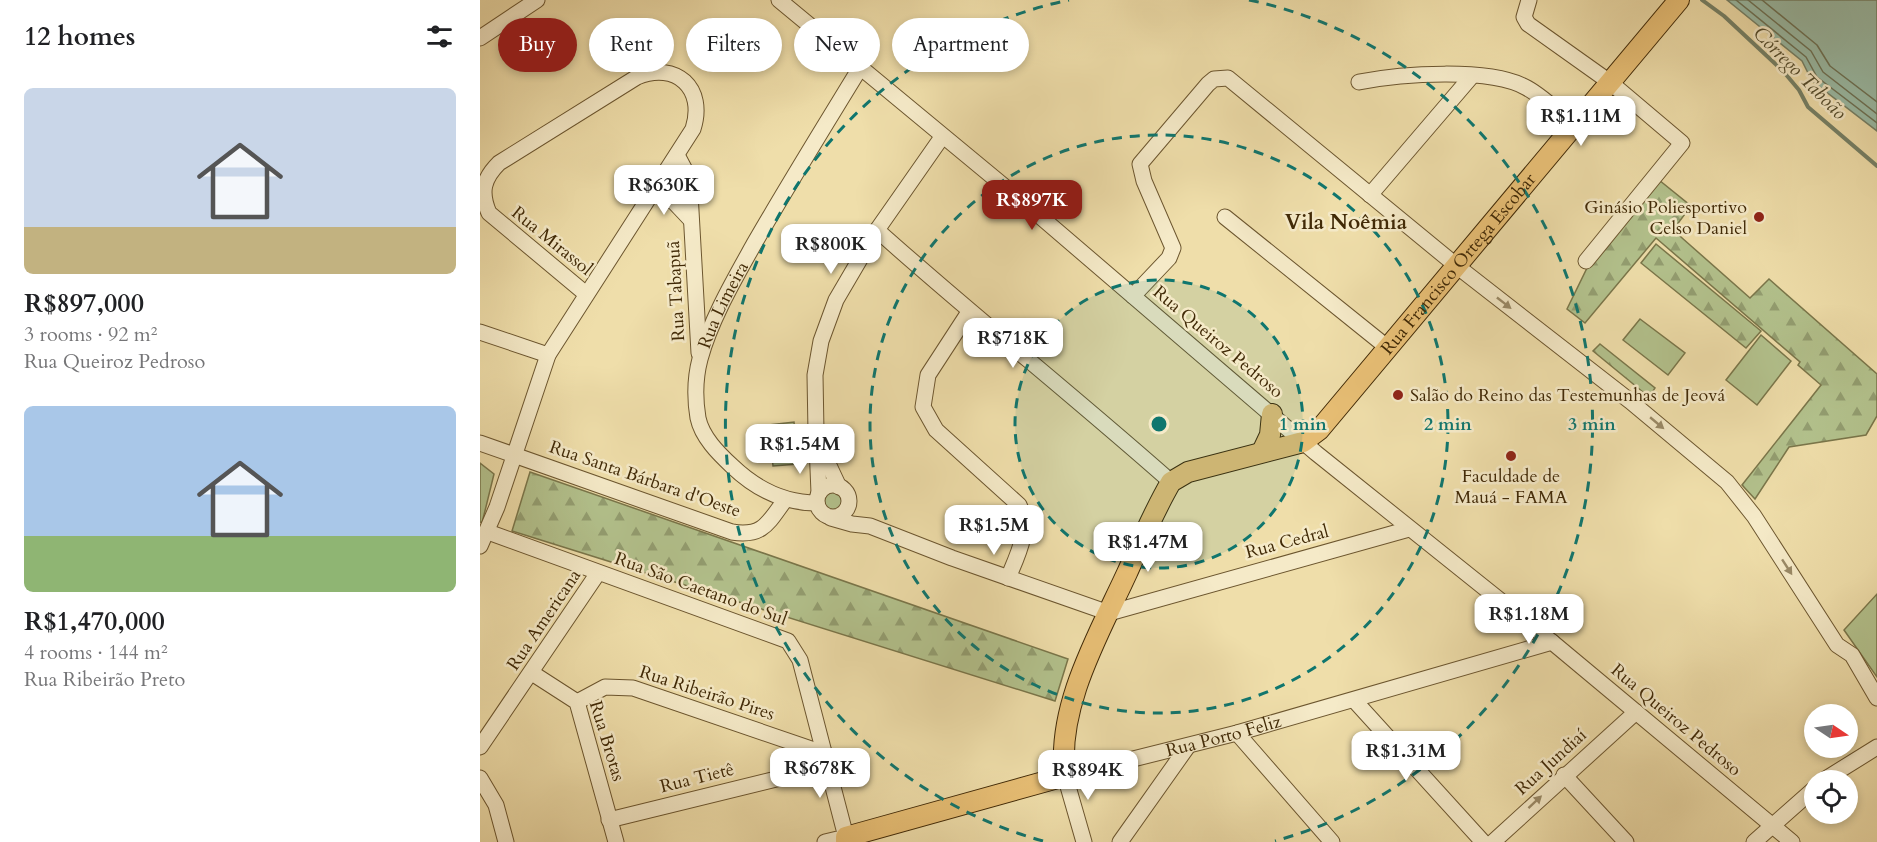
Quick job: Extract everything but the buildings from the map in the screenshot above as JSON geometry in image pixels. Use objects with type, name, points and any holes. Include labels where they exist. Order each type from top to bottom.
[{"type":"main road","name":"Rua Francisco Ortega Escobar","points":[[1303,442],[1329,419],[1458,267],[1611,83],[1675,1]]},
{"type":"main road","points":[[1262,452],[1270,435],[1272,414]]},
{"type":"main road","points":[[1065,776],[1063,747],[1070,715],[1085,669],[1108,613],[1171,482],[1188,472],[1303,442]]},
{"type":"main road","name":"Rua Porto Feliz","points":[[846,839],[1065,776]]},
{"type":"street","points":[[480,38],[537,0]]},
{"type":"street","name":"Rua Queiroz Pedroso","points":[[779,0],[800,18]]},
{"type":"street","points":[[1529,0],[1524,17],[1528,24],[1611,83],[1682,143],[1586,261]]},
{"type":"street","name":"Rua Mirassol","points":[[480,546],[488,532],[548,355],[693,129],[697,117],[694,96],[673,73],[650,72],[637,77],[499,163],[483,178],[482,201],[489,213],[586,294]]},
{"type":"street","name":"Rua Limeira","points":[[818,498],[785,500],[751,481],[708,440],[699,420],[696,389],[700,360],[718,314],[743,264],[858,72]]},
{"type":"street","name":"Rua Queiroz Pedroso","points":[[865,72],[1028,206],[1303,442],[1552,642],[1792,842]]},
{"type":"street","points":[[1359,82],[1425,73],[1503,80],[1526,87],[1574,126]]},
{"type":"street","points":[[1370,195],[1471,76]]},
{"type":"street","points":[[1132,296],[1169,258],[1173,248],[1144,181],[1140,164],[1214,80],[1228,78],[1458,267],[1630,401],[1727,482],[1754,516],[1837,645],[1852,655],[1877,698]]},
{"type":"street","points":[[942,137],[877,230],[836,300],[820,341],[815,375],[818,498],[821,512],[831,518],[870,526],[1108,613]]},
{"type":"street","name":"Rua Tabapuã","points":[[677,155],[686,172],[700,360]]},
{"type":"street","name":"Rua Tabapuã","points":[[652,193],[674,202],[691,220]]},
{"type":"street","points":[[1225,217],[1388,348]]},
{"type":"street","points":[[877,230],[969,312],[1088,408],[1171,482]]},
{"type":"street","points":[[969,312],[928,375],[923,407],[936,430],[1019,505],[1025,517],[1021,546],[1008,578]]},
{"type":"street","points":[[480,332],[548,355]]},
{"type":"street","points":[[818,442],[844,493],[870,526]]},
{"type":"street","name":"Rua Santa Bárbara d'Oeste","points":[[480,443],[738,533],[754,534],[763,529],[785,500]]},
{"type":"street","points":[[818,498],[829,486],[844,493]]},
{"type":"street","points":[[831,518],[845,512],[844,493]]},
{"type":"street","name":"Rua Cedral","points":[[1108,613],[1409,529]]},
{"type":"street","name":"Rua São Caetano do Sul","points":[[488,532],[788,641],[800,660],[828,760]]},
{"type":"street","name":"Rua Americana","points":[[480,747],[598,573]]},
{"type":"street","name":"Rua Porto Feliz","points":[[1065,776],[1237,733],[1552,642]]},
{"type":"street","name":"Rua Brotas","points":[[532,673],[577,702],[616,842]]},
{"type":"street","name":"Rua Ribeirão Pires","points":[[577,702],[605,687],[633,688],[828,760]]},
{"type":"street","points":[[1354,700],[1483,842]]},
{"type":"street","name":"Rua Jundiaí","points":[[1493,842],[1564,775],[1636,712]]},
{"type":"street","points":[[1237,733],[1332,842]]},
{"type":"street","points":[[1120,841],[1188,746]]},
{"type":"street","points":[[1840,770],[1877,747]]},
{"type":"street","points":[[828,760],[846,839]]},
{"type":"street","name":"Rua Tietê","points":[[609,820],[828,760]]},
{"type":"street","points":[[1564,775],[1626,842]]},
{"type":"street","points":[[1065,776],[1081,839]]},
{"type":"street","points":[[480,778],[496,805],[506,842]]},
{"type":"street","points":[[1754,842],[1804,798]]},
{"type":"street","name":"Rua Porto Feliz","points":[[825,842],[846,839]]},
{"type":"green space","points":[[1659,180],[1691,206],[1673,230],[1750,298],[1769,279],[1877,374],[1877,416],[1866,435],[1789,447],[1755,499],[1742,485],[1821,385],[1798,365],[1800,362],[1656,238],[1585,323],[1567,309],[1589,264]]},
{"type":"green space","points":[[1656,244],[1761,331],[1746,348],[1641,263]]},
{"type":"green space","points":[[1640,319],[1685,353],[1668,375],[1623,340]]},
{"type":"green space","points":[[1761,335],[1791,361],[1757,405],[1726,380]]},
{"type":"green space","points":[[1600,344],[1655,388],[1649,397],[1593,351]]},
{"type":"green space","points":[[794,422],[798,464],[773,466],[769,425]]},
{"type":"green space","points":[[480,463],[494,474],[482,523],[480,522]]},
{"type":"green space","points":[[530,472],[1068,659],[1055,701],[512,531]]},
{"type":"green space","points":[[833,487],[843,491],[847,501],[843,511],[833,515],[823,511],[819,501],[823,491]]},
{"type":"green space","points":[[1877,594],[1877,677],[1844,630]]},
{"type":"water","points":[[1727,0],[1877,0],[1877,131],[1812,81],[1802,61]]},
{"type":"waterway","name":"Córrego Taboão","points":[[1702,0],[1724,16],[1783,71],[1799,90],[1808,107],[1877,166]]},
{"type":"place","name":"Ginásio Poliesportivo Celso Daniel","points":[[1759,217]]},
{"type":"place","name":"Salão do Reino das Testemunhas de Jeová","points":[[1398,395]]},
{"type":"place","name":"Faculdade de Mauá - FAMA","points":[[1511,456]]},
{"type":"district","name":"Vila Noêmia","points":[[1346,222]]}]
